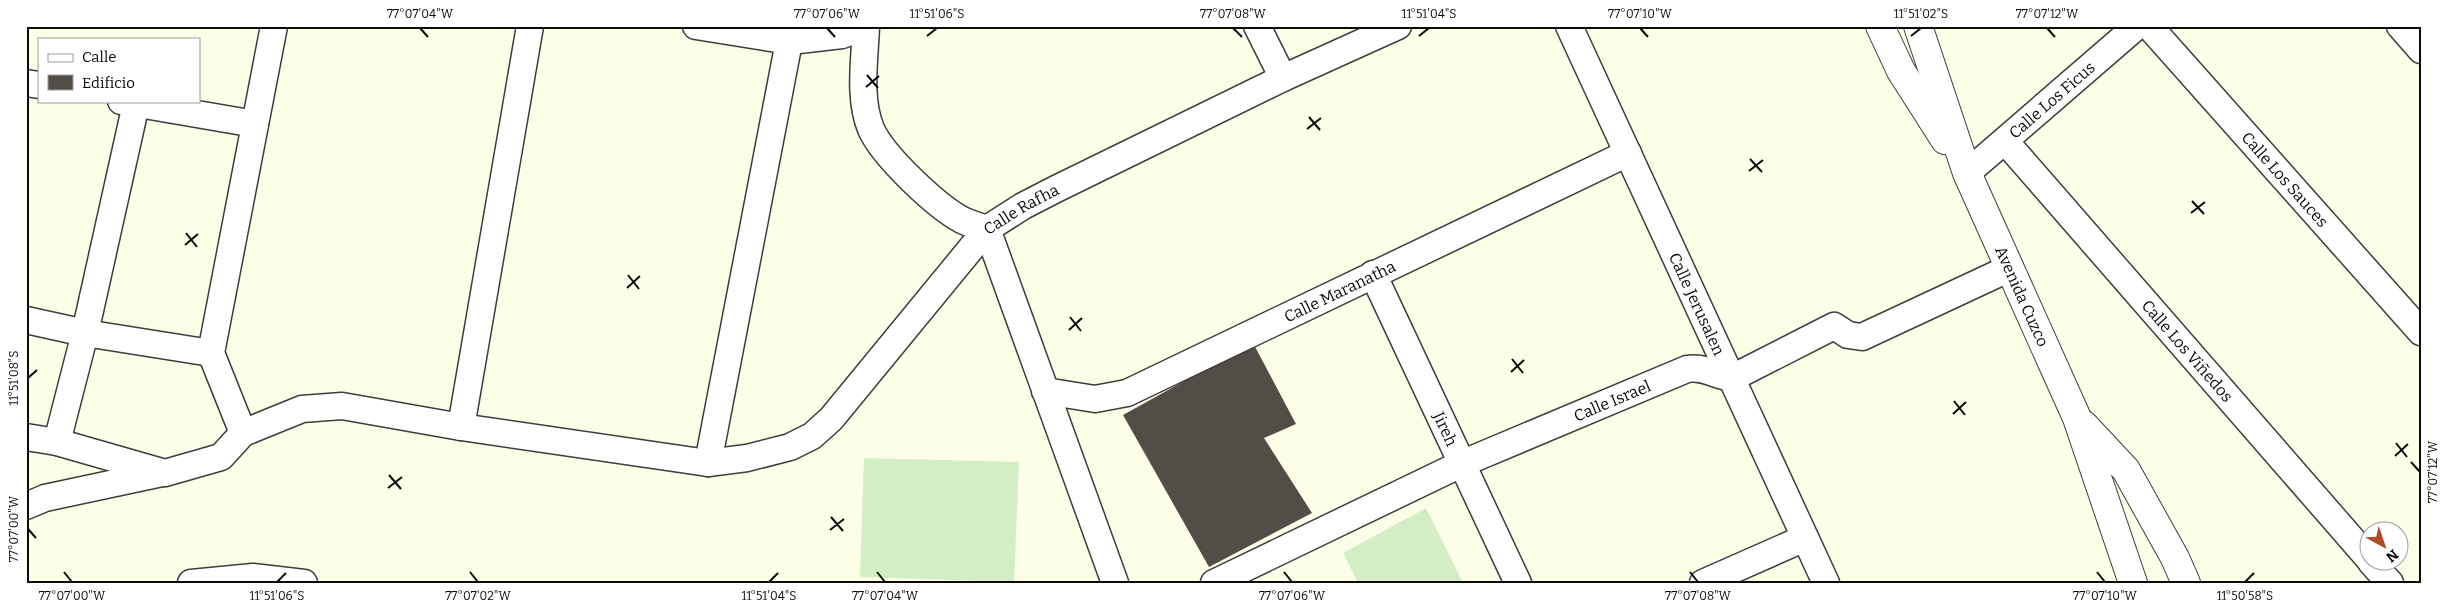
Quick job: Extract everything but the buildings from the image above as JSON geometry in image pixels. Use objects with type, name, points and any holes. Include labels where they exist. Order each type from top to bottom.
[{"type":"street","points":[[26,506],[45,498],[165,473],[221,457],[243,434],[212,354],[274,26]]},
{"type":"street","points":[[461,426],[530,26]]},
{"type":"street","points":[[696,26],[791,34],[842,35],[866,26],[863,94],[871,128],[888,153],[933,199],[962,220],[987,229],[1045,391],[1119,582]]},
{"type":"street","points":[[1257,26],[1283,78]]},
{"type":"street","name":"Calle Rafha","points":[[243,434],[302,409],[342,406],[708,463],[768,454],[790,447],[812,436],[831,419],[987,229],[1023,206],[1056,189],[1283,78],[1398,26]]},
{"type":"street","name":"Calle Jerusalen","points":[[1569,26],[1826,583]]},
{"type":"street","name":"Avenida Cuzco","points":[[1880,26],[1901,71],[1967,173]]},
{"type":"street","name":"Avenida Cuzco","points":[[1918,26],[1967,173],[2078,418],[2133,583]]},
{"type":"street","name":"Calle Los Ficus","points":[[1967,173],[2136,26]]},
{"type":"street","name":"Calle Los Sauces","points":[[2149,26],[2421,332]]},
{"type":"street","points":[[2400,26],[2421,50]]},
{"type":"street","points":[[708,463],[791,34]]},
{"type":"street","points":[[57,442],[85,333],[128,103],[255,124]]},
{"type":"street","name":"Calle Los Viñedos","points":[[2005,141],[2360,549]]},
{"type":"street","name":"Calle Maranatha","points":[[1045,391],[1096,399],[1127,393],[1628,153]]},
{"type":"street","points":[[1732,378],[1834,326],[1848,334],[1862,338],[2010,268]]},
{"type":"street","name":"Jireh","points":[[1373,274],[1518,583]]},
{"type":"street","points":[[26,320],[85,333],[212,354]]},
{"type":"street","name":"Calle Israel","points":[[1214,583],[1461,464],[1688,369],[1702,368],[1718,376],[1732,378]]},
{"type":"street","name":"Avenida Cuzco","points":[[2078,418],[2126,470],[2175,558],[2186,583]]},
{"type":"street","points":[[26,437],[57,442],[165,473]]},
{"type":"street","points":[[1703,583],[1805,538]]},
{"type":"street","name":"Calle Los Viñedos","points":[[2380,572],[2390,583]]},
{"type":"street","points":[[194,582],[252,577],[304,583]]},
{"type":"green space","points":[[864,458],[1019,462],[1014,582],[860,577]]},
{"type":"green space","points":[[1426,508],[1463,583],[1358,583],[1343,553]]}]
